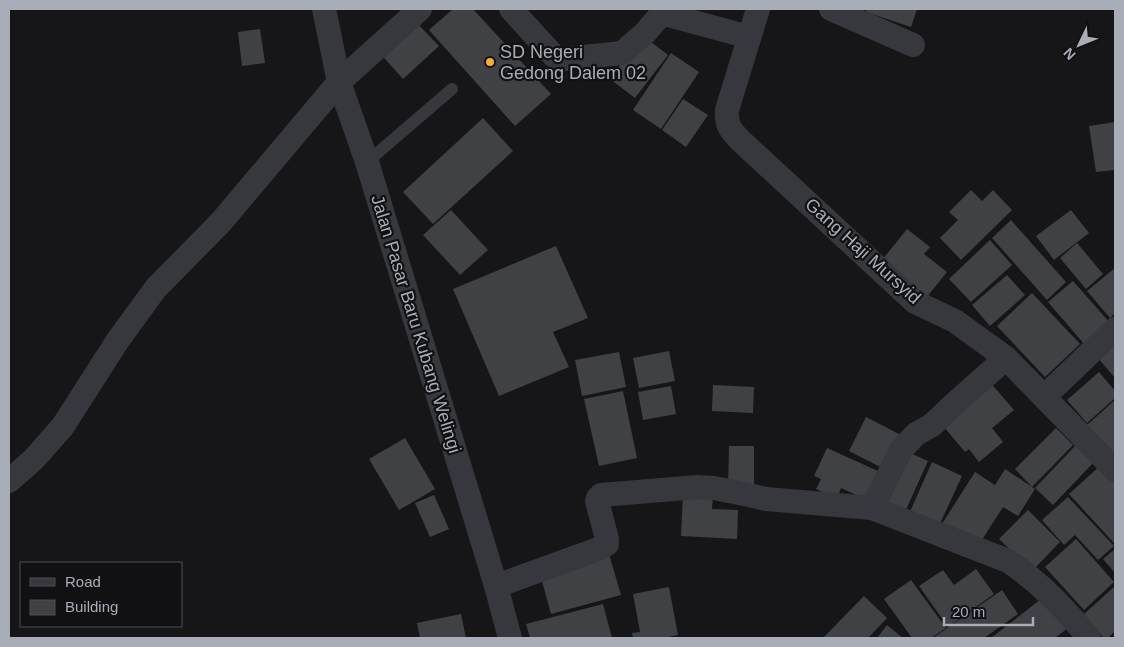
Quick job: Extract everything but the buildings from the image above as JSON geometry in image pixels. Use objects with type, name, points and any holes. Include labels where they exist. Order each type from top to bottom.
[{"type":"street","name":"Jalan Pasar Baru Kubang Welingi","points":[[324,9],[339,82],[367,162],[496,586],[510,638]]},
{"type":"street","points":[[9,481],[34,459],[63,426],[118,340],[156,288],[221,222],[339,82],[420,9]]},
{"type":"street","points":[[511,9],[553,56],[564,59],[622,53],[645,33],[656,20],[662,15],[668,14],[749,37]]},
{"type":"street","name":"Gang Haji Mursyid","points":[[758,9],[728,110],[726,121],[732,132],[915,302],[955,321],[1006,358],[1115,470]]},
{"type":"street","points":[[831,9],[913,45]]},
{"type":"street","points":[[1044,397],[1115,329]]},
{"type":"street","points":[[872,508],[900,450],[916,434],[932,425],[1006,358]]},
{"type":"street","points":[[496,586],[601,548],[607,544],[597,501],[600,495],[698,487],[714,488],[766,500],[872,508],[1008,561],[1024,572],[1062,607],[1089,638]]},
{"type":"lane","points":[[367,162],[452,89]]},
{"type":"place","name":"SD Negeri Gedong Dalem 02","points":[[490,62]]}]
